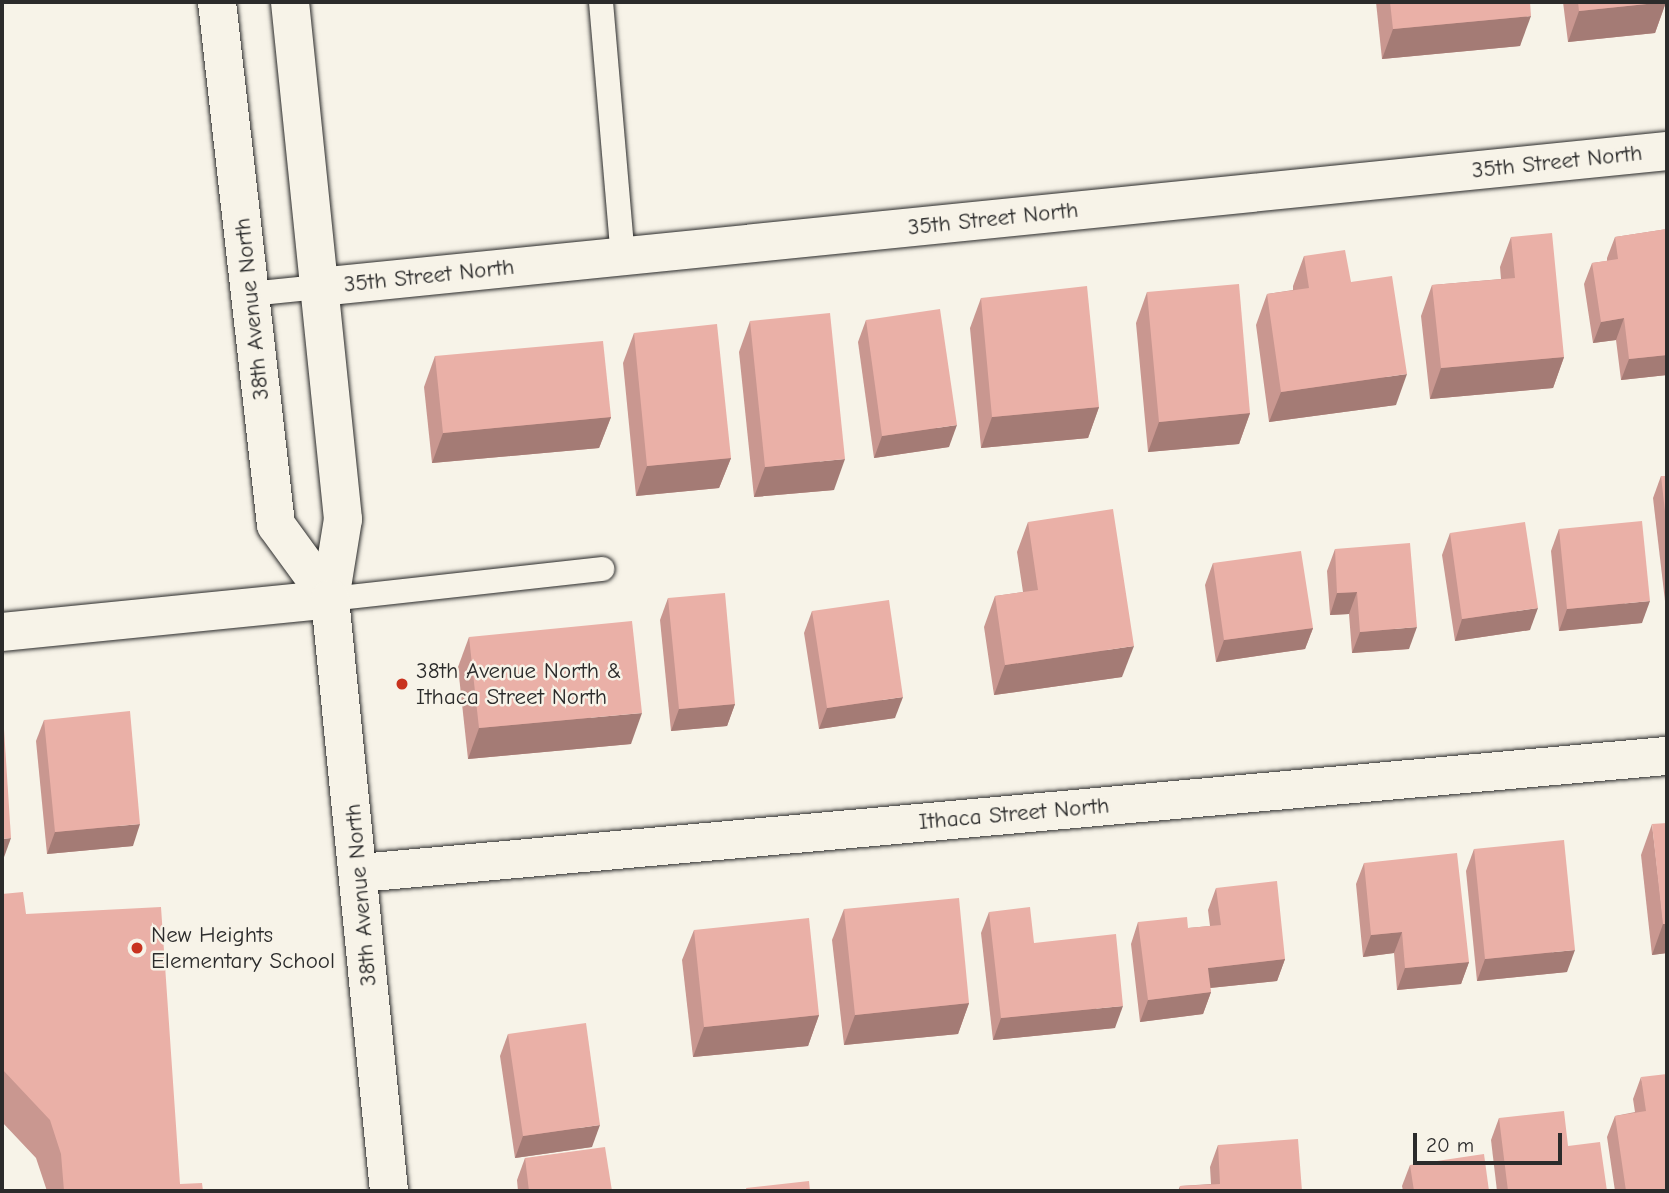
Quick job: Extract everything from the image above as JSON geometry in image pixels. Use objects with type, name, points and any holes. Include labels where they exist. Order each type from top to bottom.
[{"type":"street","name":"38th Avenue North","points":[[217,2],[276,525],[330,599]]},
{"type":"street","name":"38th Avenue North","points":[[290,2],[343,519],[330,599],[360,873],[389,1191]]},
{"type":"street","name":"35th Street North","points":[[319,287],[1667,151]]},
{"type":"street","points":[[2,632],[330,599]]},
{"type":"street","name":"Ithaca Street North","points":[[360,873],[1667,755]]},
{"type":"lane","points":[[601,2],[624,257]]},
{"type":"lane","points":[[250,294],[319,287]]},
{"type":"lane","points":[[330,599],[602,569]]},
{"type":"building","points":[[1390,2],[1530,2],[1531,16],[1393,29]]},
{"type":"building","points":[[1578,2],[1666,2],[1579,11]]},
{"type":"building","points":[[1667,229],[1667,355],[1629,359],[1624,318],[1601,322],[1592,263],[1618,259],[1615,237]]},
{"type":"building","points":[[1552,233],[1564,357],[1441,368],[1432,285],[1515,278],[1511,237]]},
{"type":"building","points":[[1345,250],[1351,282],[1392,276],[1407,374],[1281,392],[1267,294],[1309,288],[1304,256]]},
{"type":"building","points":[[1239,284],[1250,413],[1159,422],[1147,292]]},
{"type":"building","points":[[1087,286],[1099,407],[992,417],[981,298]]},
{"type":"building","points":[[940,309],[957,425],[882,436],[866,320]]},
{"type":"building","points":[[830,313],[845,459],[765,467],[750,321]]},
{"type":"building","points":[[717,324],[731,458],[647,466],[634,333]]},
{"type":"building","points":[[603,341],[611,417],[443,433],[435,356]]},
{"type":"building","points":[[1661,476],[1667,476],[1667,529]]},
{"type":"building","points":[[1113,509],[1134,646],[1005,665],[995,596],[1038,590],[1028,522]]},
{"type":"building","points":[[1642,521],[1650,601],[1567,609],[1559,529]]},
{"type":"building","points":[[1525,522],[1538,608],[1462,619],[1450,533]]},
{"type":"building","points":[[1410,543],[1417,627],[1360,632],[1357,592],[1337,593],[1335,549]]},
{"type":"building","points":[[1301,551],[1313,628],[1224,640],[1213,563]]},
{"type":"building","points":[[725,593],[735,704],[679,709],[668,598]]},
{"type":"building","points":[[889,600],[903,697],[827,708],[812,611]]},
{"type":"building","points":[[632,621],[642,713],[479,728],[469,637]]},
{"type":"building","points":[[130,711],[140,824],[55,832],[44,720]]},
{"type":"building","points":[[2,729],[11,838],[2,839]]},
{"type":"building","points":[[1667,823],[1667,924],[1663,924],[1652,824]]},
{"type":"building","points":[[1564,840],[1575,950],[1485,959],[1474,849]]},
{"type":"building","points":[[1457,853],[1469,962],[1405,968],[1402,932],[1371,935],[1364,863]]},
{"type":"building","points":[[1277,881],[1285,959],[1208,968],[1211,992],[1148,1000],[1138,922],[1187,917],[1188,928],[1221,925],[1216,888]]},
{"type":"building","points":[[23,892],[26,914],[161,907],[180,1184],[202,1183],[203,1191],[64,1191],[61,1154],[50,1120],[2,1069],[2,894]]},
{"type":"building","points":[[959,898],[969,1003],[855,1015],[844,909]]},
{"type":"building","points":[[1030,907],[1034,943],[1116,934],[1123,1006],[1001,1018],[989,912]]},
{"type":"building","points":[[809,918],[819,1015],[704,1027],[694,930]]},
{"type":"building","points":[[586,1023],[600,1125],[523,1136],[508,1034]]},
{"type":"building","points":[[1667,1074],[1667,1191],[1626,1191],[1615,1116],[1646,1111],[1641,1077]]},
{"type":"building","points":[[1564,1111],[1568,1146],[1600,1142],[1607,1191],[1508,1191],[1499,1118]]},
{"type":"building","points":[[1298,1139],[1302,1191],[1180,1191],[1180,1186],[1220,1184],[1218,1145]]},
{"type":"building","points":[[605,1147],[612,1191],[529,1191],[525,1158]]},
{"type":"building","points":[[1484,1154],[1489,1191],[1414,1191],[1410,1165]]},
{"type":"building","points":[[809,1181],[810,1191],[747,1191],[746,1188]]},
{"type":"place","name":"38th Avenue North & Ithaca Street North","points":[[402,684]]},
{"type":"place","name":"New Heights Elementary School","points":[[137,948]]}]
